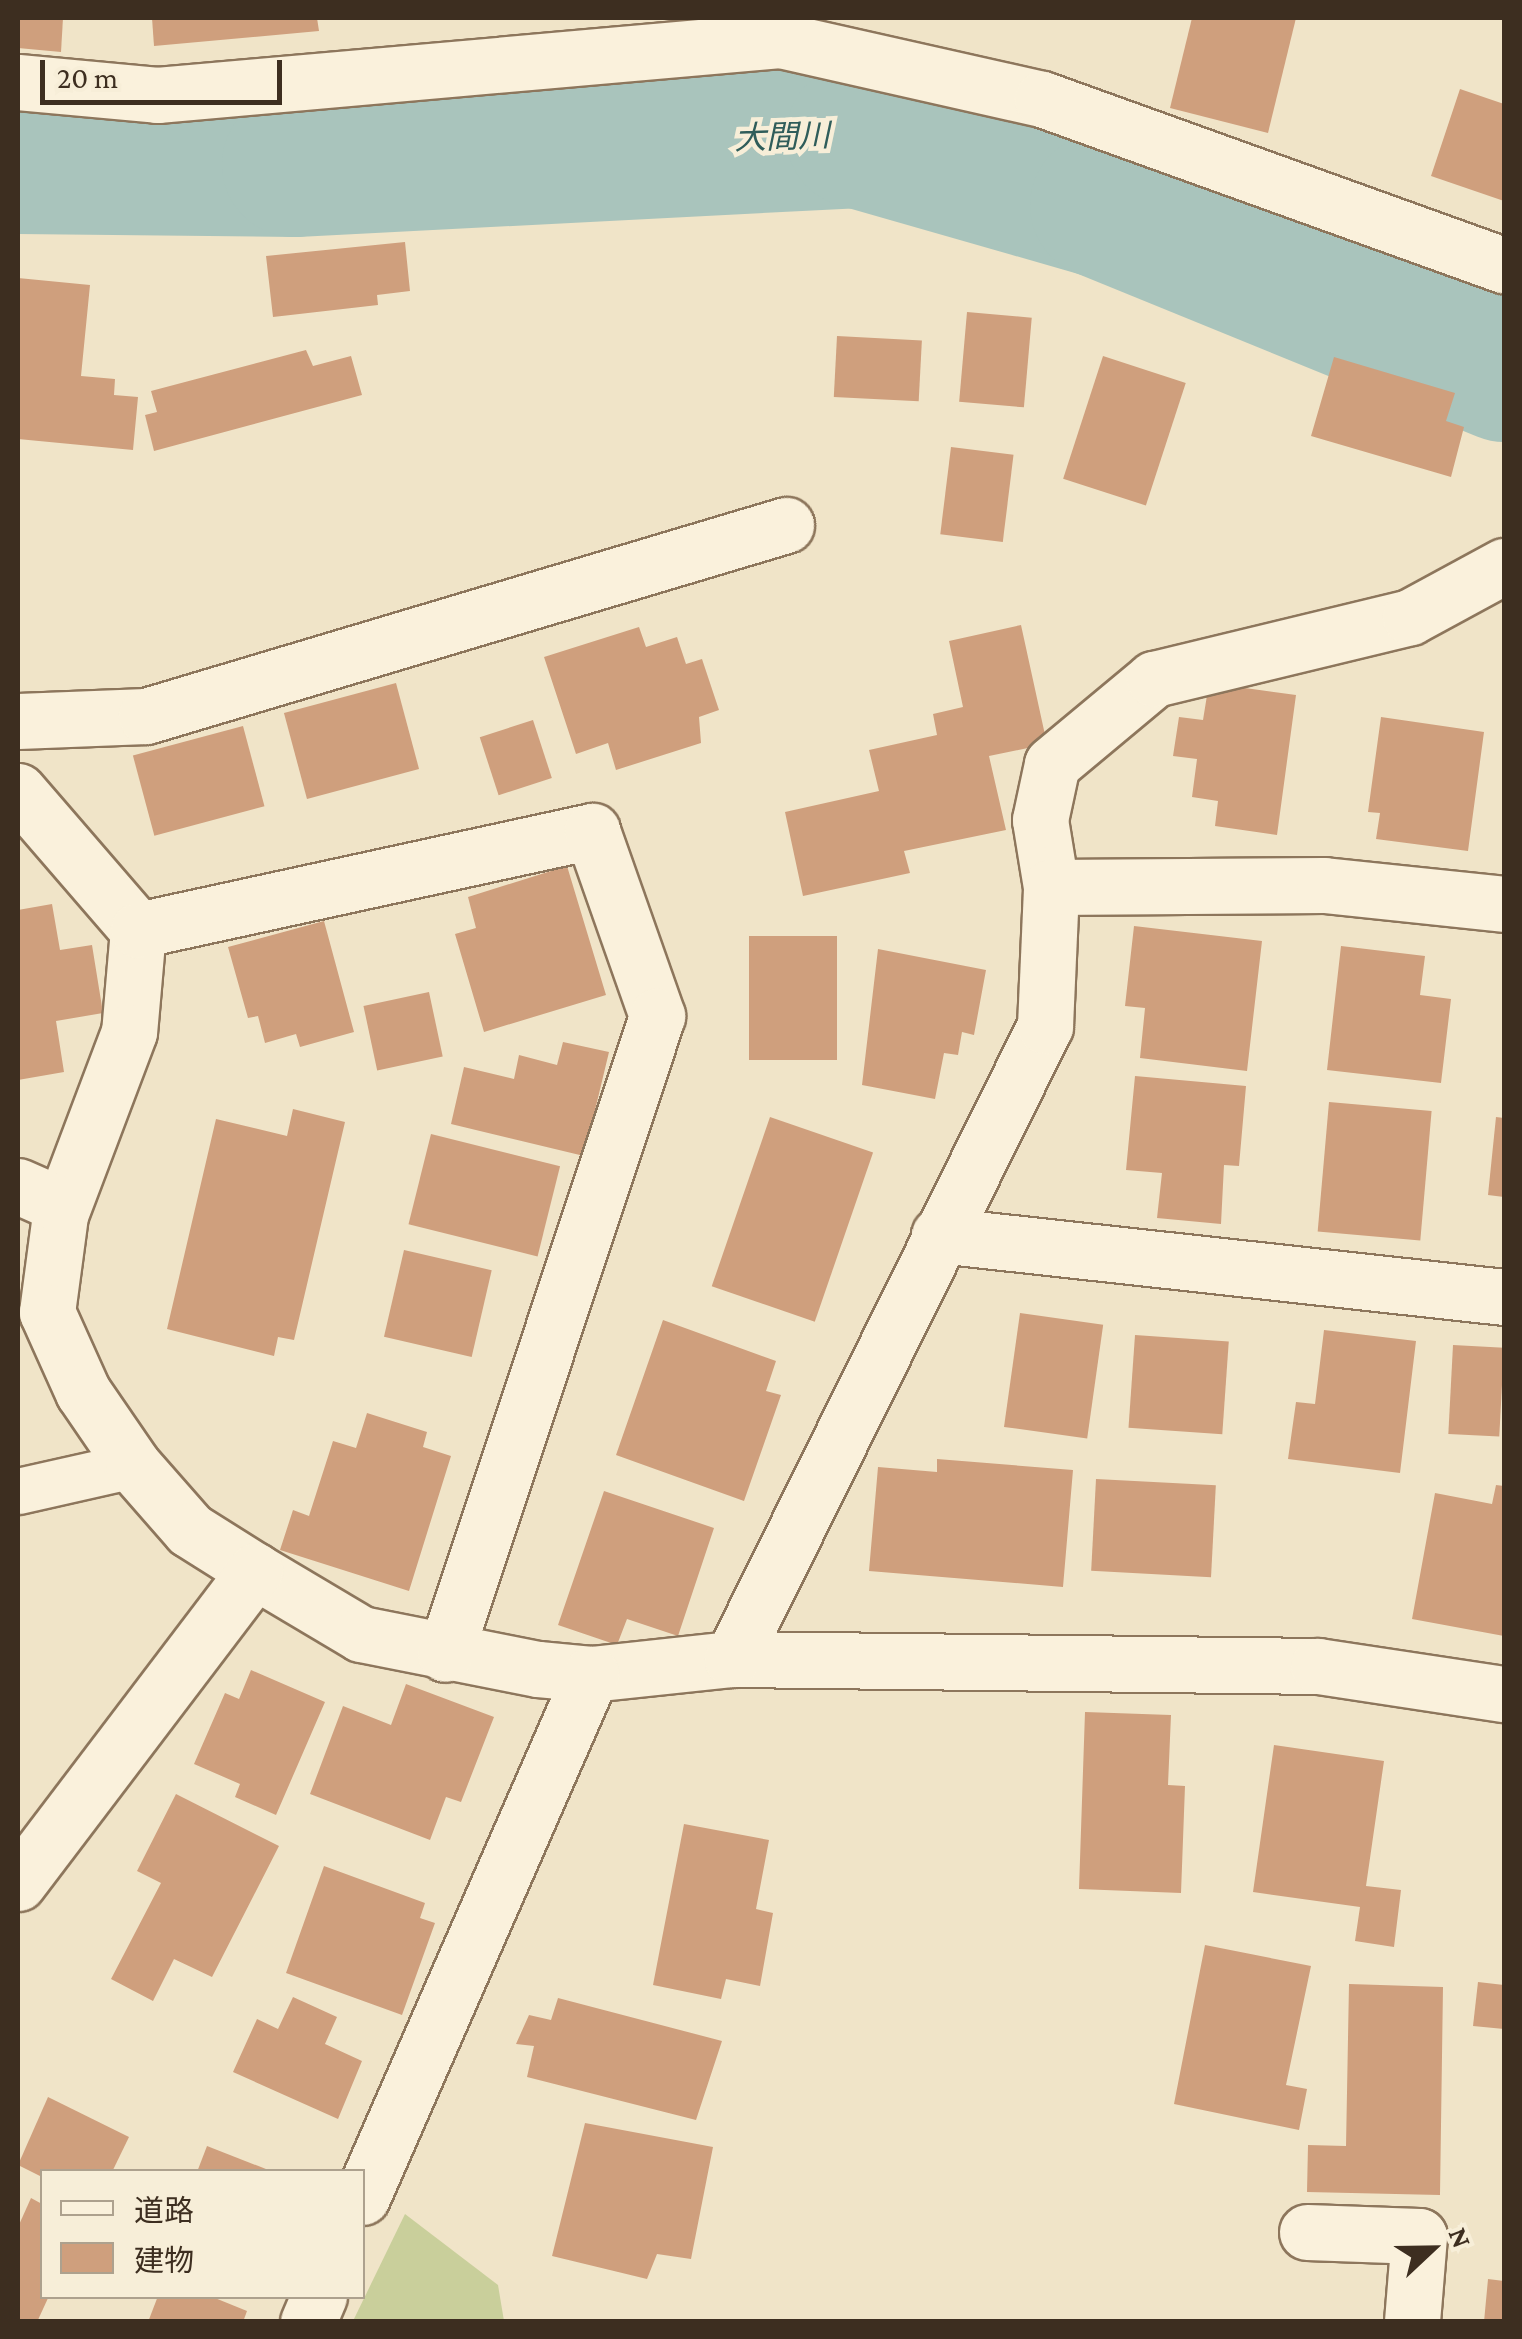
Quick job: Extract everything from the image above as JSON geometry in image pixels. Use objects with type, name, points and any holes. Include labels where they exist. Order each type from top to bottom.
[{"type":"street","points":[[18,82],[157,95],[668,46],[872,36],[1504,265]]},
{"type":"street","points":[[18,721],[146,716],[786,525]]},
{"type":"street","points":[[732,1658],[1045,1026],[1051,886],[1040,820],[1052,764],[1154,679],[1410,617],[1504,566]]},
{"type":"street","points":[[18,791],[138,930],[128,1032],[40,1196],[47,1312],[84,1392],[133,1465],[190,1530],[254,1571],[362,1634],[445,1654],[591,1674],[732,1658],[1318,1666],[1504,1694]]},
{"type":"street","points":[[138,930],[592,831],[657,1016],[445,1654]]},
{"type":"street","points":[[1051,886],[1324,885],[1504,904]]},
{"type":"street","points":[[939,1235],[1504,1297]]},
{"type":"street","points":[[18,1883],[254,1571]]},
{"type":"street","points":[[365,2190],[591,1674]]},
{"type":"street","points":[[1306,2232],[1419,2236],[1412,2322]]},
{"type":"lane","points":[[18,1491],[133,1465]]},
{"type":"green space","points":[[405,2214],[498,2285],[504,2321],[353,2321]]},
{"type":"building","points":[[18,18],[63,18],[61,52],[18,48]]},
{"type":"building","points":[[152,18],[317,18],[319,31],[154,46]]},
{"type":"building","points":[[1192,18],[1296,18],[1268,133],[1170,108]]},
{"type":"building","points":[[1460,89],[1504,104],[1504,201],[1431,176]]},
{"type":"building","points":[[405,242],[410,291],[377,295],[378,305],[273,317],[266,256]]},
{"type":"building","points":[[18,278],[90,285],[81,376],[115,379],[114,395],[138,397],[133,450],[18,439]]},
{"type":"building","points":[[967,312],[1032,318],[1024,407],[959,402]]},
{"type":"building","points":[[837,336],[922,340],[919,401],[834,397]]},
{"type":"building","points":[[306,350],[313,366],[351,356],[362,395],[154,451],[145,415],[157,412],[151,391]]},
{"type":"building","points":[[1103,356],[1186,383],[1146,506],[1063,479]]},
{"type":"building","points":[[1334,357],[1455,393],[1446,421],[1464,427],[1451,477],[1311,436]]},
{"type":"building","points":[[951,447],[1014,455],[1003,542],[940,534]]},
{"type":"building","points":[[1021,625],[1047,744],[989,756],[1006,830],[904,851],[910,873],[803,896],[785,812],[879,791],[869,750],[937,735],[933,714],[963,707],[949,641]]},
{"type":"building","points":[[639,627],[646,647],[677,637],[686,664],[702,659],[719,710],[699,717],[701,743],[616,770],[608,743],[576,754],[544,657]]},
{"type":"building","points":[[396,683],[419,769],[307,799],[284,713]]},
{"type":"building","points":[[1209,683],[1296,695],[1277,835],[1215,826],[1218,801],[1192,797],[1197,759],[1173,756],[1179,717],[1203,720]]},
{"type":"building","points":[[1381,717],[1484,732],[1468,851],[1376,839],[1380,813],[1368,812]]},
{"type":"building","points":[[533,720],[552,778],[499,795],[480,737]]},
{"type":"building","points":[[243,726],[264,806],[154,836],[133,756]]},
{"type":"building","points":[[567,866],[606,995],[484,1032],[455,934],[476,928],[468,897]]},
{"type":"building","points":[[52,904],[60,950],[92,945],[103,1013],[56,1021],[64,1072],[18,1080],[18,910]]},
{"type":"building","points":[[324,921],[354,1032],[300,1047],[296,1034],[265,1043],[258,1016],[248,1018],[228,947]]},
{"type":"building","points":[[1134,926],[1262,941],[1247,1071],[1140,1058],[1145,1008],[1125,1006]]},
{"type":"building","points":[[749,936],[837,936],[837,1060],[749,1060]]},
{"type":"building","points":[[1341,946],[1425,956],[1420,995],[1451,999],[1441,1083],[1327,1070]]},
{"type":"building","points":[[878,949],[986,970],[974,1035],[962,1032],[958,1055],[944,1053],[935,1099],[862,1085]]},
{"type":"building","points":[[429,992],[443,1057],[377,1070],[363,1006]]},
{"type":"building","points":[[563,1042],[609,1052],[584,1156],[451,1124],[464,1067],[514,1079],[519,1055],[557,1065]]},
{"type":"building","points":[[1135,1076],[1246,1086],[1239,1166],[1224,1165],[1221,1224],[1157,1218],[1162,1173],[1126,1170]]},
{"type":"building","points":[[1329,1102],[1432,1111],[1420,1240],[1318,1232]]},
{"type":"building","points":[[293,1109],[345,1122],[294,1340],[278,1337],[274,1356],[167,1329],[216,1119],[287,1136]]},
{"type":"building","points":[[770,1117],[873,1152],[815,1322],[712,1286]]},
{"type":"building","points":[[1496,1117],[1504,1118],[1504,1197],[1488,1195]]},
{"type":"building","points":[[431,1134],[560,1166],[538,1256],[409,1224]]},
{"type":"building","points":[[404,1250],[492,1270],[472,1357],[384,1337]]},
{"type":"building","points":[[1020,1313],[1103,1325],[1087,1439],[1004,1427]]},
{"type":"building","points":[[663,1320],[776,1361],[766,1391],[781,1395],[744,1501],[616,1455]]},
{"type":"building","points":[[1324,1330],[1416,1341],[1400,1473],[1288,1459],[1296,1402],[1315,1404]]},
{"type":"building","points":[[1135,1335],[1229,1342],[1222,1434],[1129,1428]]},
{"type":"building","points":[[1453,1345],[1504,1348],[1499,1437],[1448,1434]]},
{"type":"building","points":[[367,1413],[427,1432],[423,1447],[451,1456],[409,1591],[280,1550],[293,1510],[309,1516],[333,1441],[356,1448]]},
{"type":"building","points":[[937,1459],[1073,1470],[1063,1587],[869,1571],[878,1467],[937,1472]]},
{"type":"building","points":[[1096,1479],[1216,1485],[1211,1577],[1091,1571]]},
{"type":"building","points":[[1496,1485],[1504,1486],[1504,1636],[1412,1619],[1435,1493],[1492,1504]]},
{"type":"building","points":[[604,1491],[714,1528],[678,1636],[627,1619],[617,1645],[558,1625]]},
{"type":"building","points":[[251,1670],[325,1702],[276,1815],[235,1797],[240,1784],[194,1764],[225,1693],[239,1699]]},
{"type":"building","points":[[406,1684],[494,1717],[461,1802],[446,1797],[430,1840],[310,1794],[343,1706],[391,1725]]},
{"type":"building","points":[[1085,1712],[1171,1715],[1168,1785],[1185,1786],[1181,1893],[1079,1889]]},
{"type":"building","points":[[1274,1745],[1384,1761],[1366,1886],[1401,1890],[1394,1947],[1355,1941],[1360,1907],[1253,1892]]},
{"type":"building","points":[[176,1794],[279,1846],[212,1977],[174,1959],[153,2001],[111,1979],[161,1883],[137,1871]]},
{"type":"building","points":[[684,1824],[769,1840],[756,1909],[773,1913],[760,1986],[726,1979],[721,1999],[653,1985]]},
{"type":"building","points":[[324,1866],[425,1903],[420,1918],[435,1923],[402,2015],[286,1973]]},
{"type":"building","points":[[1205,1945],[1311,1966],[1286,2085],[1307,2089],[1299,2130],[1174,2104]]},
{"type":"building","points":[[1478,1982],[1504,1985],[1504,2029],[1473,2026]]},
{"type":"building","points":[[1349,1984],[1443,1987],[1440,2195],[1307,2192],[1308,2145],[1346,2146]]},
{"type":"building","points":[[293,1997],[337,2017],[325,2044],[362,2061],[338,2119],[233,2072],[257,2019],[278,2029]]},
{"type":"building","points":[[558,1998],[722,2041],[696,2120],[527,2077],[534,2046],[516,2044],[529,2015],[551,2020]]},
{"type":"building","points":[[48,2097],[129,2137],[113,2169],[40,2169],[40,2176],[18,2165]]},
{"type":"building","points":[[585,2123],[713,2147],[691,2259],[657,2254],[647,2279],[552,2256]]},
{"type":"building","points":[[207,2146],[266,2169],[198,2169]]},
{"type":"building","points":[[31,2198],[40,2203],[40,2299],[48,2299],[37,2322],[18,2322],[18,2227]]},
{"type":"building","points":[[1488,2279],[1504,2281],[1504,2322],[1484,2322]]},
{"type":"building","points":[[157,2299],[217,2299],[247,2311],[243,2322],[148,2322]]},
{"type":"waterway","name":"大間川","points":[[18,161],[294,164],[858,135],[1102,205],[1504,369]]}]
